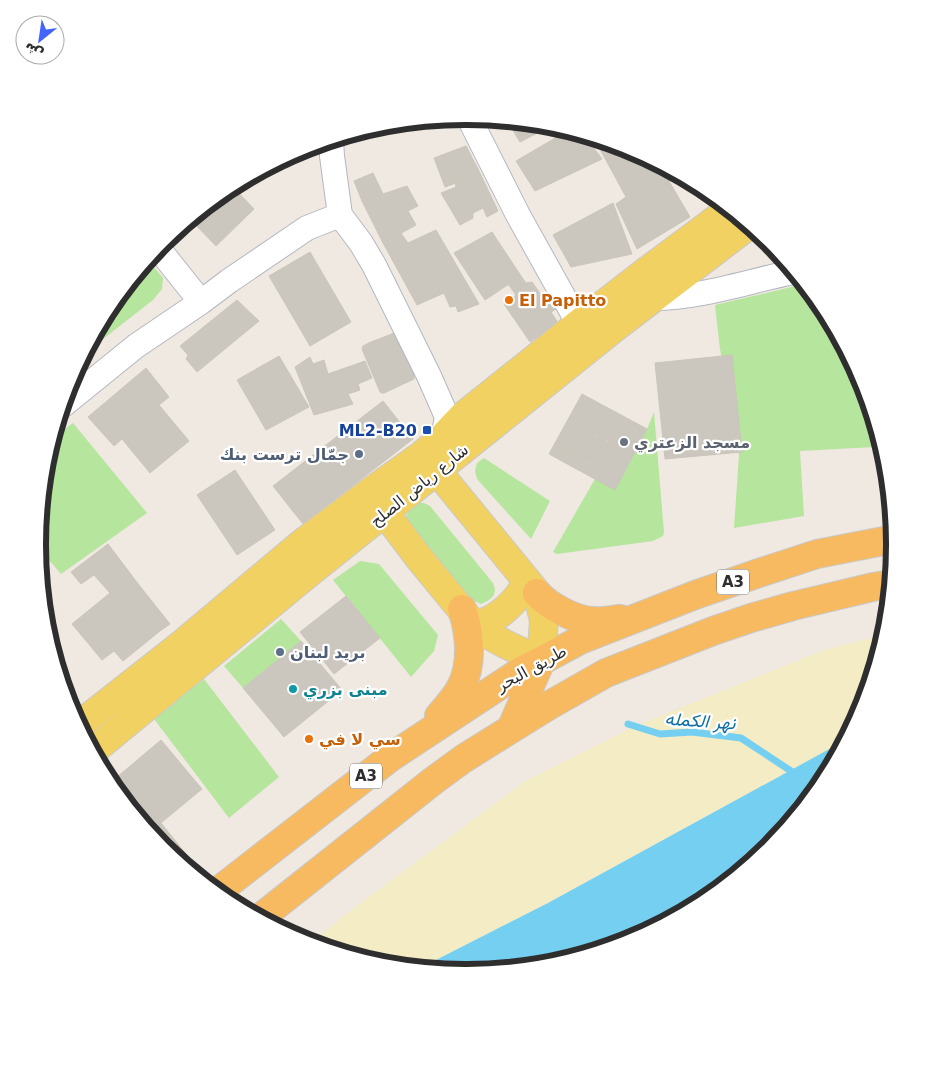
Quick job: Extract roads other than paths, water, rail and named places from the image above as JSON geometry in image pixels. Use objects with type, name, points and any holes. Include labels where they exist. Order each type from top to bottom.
[{"type":"highway","name":"طريق البحر","points":[[223,887],[391,757],[523,670],[580,640],[703,592],[817,554],[886,541]]},
{"type":"highway","name":"A3","points":[[266,913],[463,759],[548,706],[606,673],[713,631],[793,606],[884,585]]},
{"type":"highway","points":[[532,587],[541,597],[565,613],[592,621],[612,620],[646,614]]},
{"type":"highway","points":[[410,744],[441,714],[461,688],[468,661],[468,617]]},
{"type":"highway","points":[[511,729],[541,661],[557,666],[626,665]]},
{"type":"main road","name":"شارع رياض الصلح","points":[[429,463],[444,437],[463,416],[577,325],[725,214]]},
{"type":"main road","name":"شارع رياض الصلح","points":[[85,720],[182,644],[301,544],[377,502],[613,329],[743,229]]},
{"type":"main road","points":[[377,502],[419,558],[468,617],[487,634],[541,661],[544,620],[532,587],[429,463]]},
{"type":"main road","name":"شارع رياض الصلح","points":[[99,747],[289,590],[377,502]]},
{"type":"main road","points":[[468,617],[480,624],[505,610],[518,595],[532,587]]},
{"type":"street","points":[[473,125],[518,215],[572,312],[577,325]]},
{"type":"street","points":[[331,147],[340,215],[361,243],[374,265],[429,376],[447,417],[444,437]]},
{"type":"street","points":[[74,397],[136,346],[229,281],[307,228],[340,215]]},
{"type":"street","points":[[163,254],[201,302]]},
{"type":"street","points":[[654,298],[696,294],[786,273]]},
{"type":"water","points":[[834,747],[799,800],[763,841],[722,878],[699,894],[652,921],[601,942],[548,956],[521,961],[493,963],[432,963],[548,903]]},
{"type":"waterway","name":"نهر الكمله","points":[[628,724],[660,734],[692,732],[741,738],[791,771]]},
{"type":"place","name":"El Papitto","points":[[509,300]]},
{"type":"place","name":"ML2-B20","points":[[427,430]]},
{"type":"place","name":"مسجد الزعتري","points":[[624,442]]},
{"type":"place","name":"جمّال ترست بنك","points":[[359,454]]},
{"type":"place","name":"بريد لبنان","points":[[280,652]]},
{"type":"place","name":"مبنى بزري","points":[[293,689]]},
{"type":"place","name":"سي لا في","points":[[309,739]]}]
